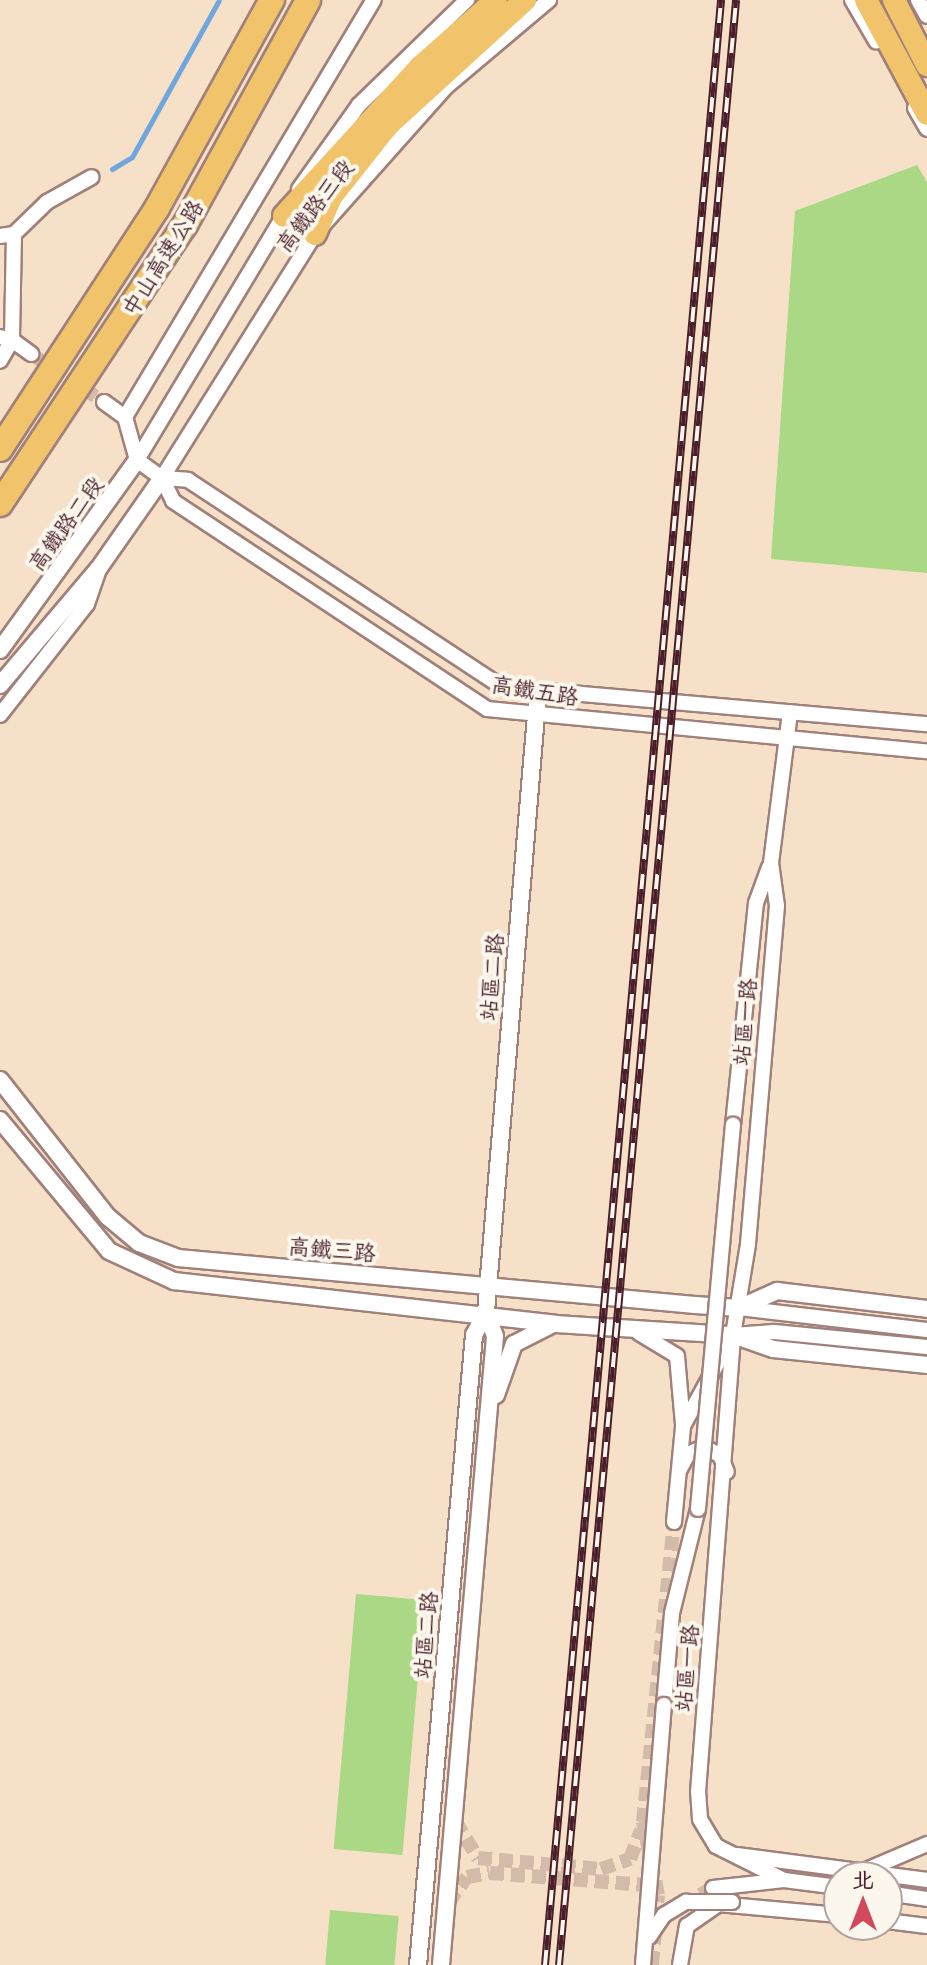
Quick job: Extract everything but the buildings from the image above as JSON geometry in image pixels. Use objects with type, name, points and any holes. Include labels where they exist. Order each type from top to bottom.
[{"type":"highway","name":"中山高速公路","points":[[0,449],[157,208],[272,0]]},
{"type":"highway","name":"中山高速公路","points":[[0,504],[185,225],[308,0]]},
{"type":"highway","points":[[284,216],[485,9],[525,0]]},
{"type":"highway","points":[[866,0],[927,114]]},
{"type":"highway","points":[[894,0],[927,65]]},
{"type":"highway","points":[[315,234],[331,197],[485,9]]},
{"type":"street","points":[[125,417],[374,0]]},
{"type":"street","name":"高鐵路三段","points":[[162,478],[315,234],[446,87],[549,0]]},
{"type":"street","points":[[852,0],[927,129]]},
{"type":"street","points":[[918,0],[927,16]]},
{"type":"street","points":[[0,361],[6,339],[7,235],[47,202],[92,177]]},
{"type":"street","name":"高鐵路三段","points":[[137,460],[284,216]]},
{"type":"street","points":[[6,339],[31,354]]},
{"type":"street","points":[[104,402],[125,417],[137,460]]},
{"type":"street","name":"高鐵五路","points":[[137,460],[162,478],[173,501],[471,701],[536,717],[927,751]]},
{"type":"street","name":"高鐵路二段","points":[[0,650],[137,460]]},
{"type":"street","name":"高鐵五路","points":[[162,478],[188,480],[481,678],[538,692],[927,724]]},
{"type":"street","name":"高鐵路二段","points":[[0,685],[99,568],[162,478]]},
{"type":"street","name":"高鐵路二段","points":[[0,715],[87,604],[99,568]]},
{"type":"street","name":"站區二路","points":[[418,1965],[474,1335],[486,1312],[489,1286],[538,692]]},
{"type":"street","name":"站區一路","points":[[725,1853],[704,1830],[698,1792],[727,1476],[733,1335],[739,1308],[777,906],[771,863],[790,712]]},
{"type":"street","points":[[644,1958],[672,1613],[698,1509],[756,903],[771,863]]},
{"type":"street","name":"高鐵三路","points":[[0,1080],[108,1217],[158,1252],[739,1308],[927,1330]]},
{"type":"street","name":"高鐵三路","points":[[0,1120],[91,1233],[153,1275],[635,1332],[733,1335],[774,1332],[927,1347]]},
{"type":"street","name":"高鐵三路","points":[[739,1308],[777,1291],[927,1309]]},
{"type":"street","name":"站區二路","points":[[441,1965],[447,1827],[495,1336],[486,1312]]},
{"type":"street","points":[[488,1423],[509,1351],[525,1334],[556,1324]]},
{"type":"street","points":[[635,1332],[677,1356],[683,1426]]},
{"type":"street","name":"站區一路","points":[[674,1522],[683,1426],[733,1335]]},
{"type":"street","name":"高鐵三路","points":[[733,1335],[773,1349],[927,1365]]},
{"type":"street","points":[[678,1473],[688,1454],[704,1447],[720,1455],[727,1476]]},
{"type":"street","points":[[887,1861],[927,1844]]},
{"type":"street","points":[[725,1853],[823,1866]]},
{"type":"street","points":[[725,1853],[784,1880]]},
{"type":"street","points":[[903,1877],[927,1880]]},
{"type":"street","points":[[713,1888],[784,1880],[823,1885]]},
{"type":"street","points":[[903,1895],[927,1899]]},
{"type":"street","points":[[644,1958],[655,1924],[675,1908],[700,1898],[823,1913]]},
{"type":"street","points":[[680,1965],[695,1917],[732,1902]]},
{"type":"street","points":[[903,1923],[927,1926]]},
{"type":"green space","points":[[917,165],[927,182],[927,573],[771,559],[795,211]]},
{"type":"green space","points":[[356,1594],[425,1600],[402,1855],[334,1849]]},
{"type":"green space","points":[[330,1910],[399,1916],[394,1965],[325,1965]]},
{"type":"waterway","points":[[112,169],[132,157],[219,0]]},
{"type":"tunnel","points":[[31,354],[104,402]]},
{"type":"tunnel","points":[[652,1965],[658,1895],[643,1822],[674,1522]]},
{"type":"tunnel","points":[[455,1821],[478,1858],[601,1869],[630,1859],[641,1830]]},
{"type":"tunnel","points":[[448,1903],[467,1877],[490,1873],[646,1885],[657,1893]]},
{"type":"tunnel","points":[[682,1905],[713,1888]]},
{"type":"railway","points":[[545,1965],[721,0]]},
{"type":"railway","points":[[559,1965],[736,0]]}]
